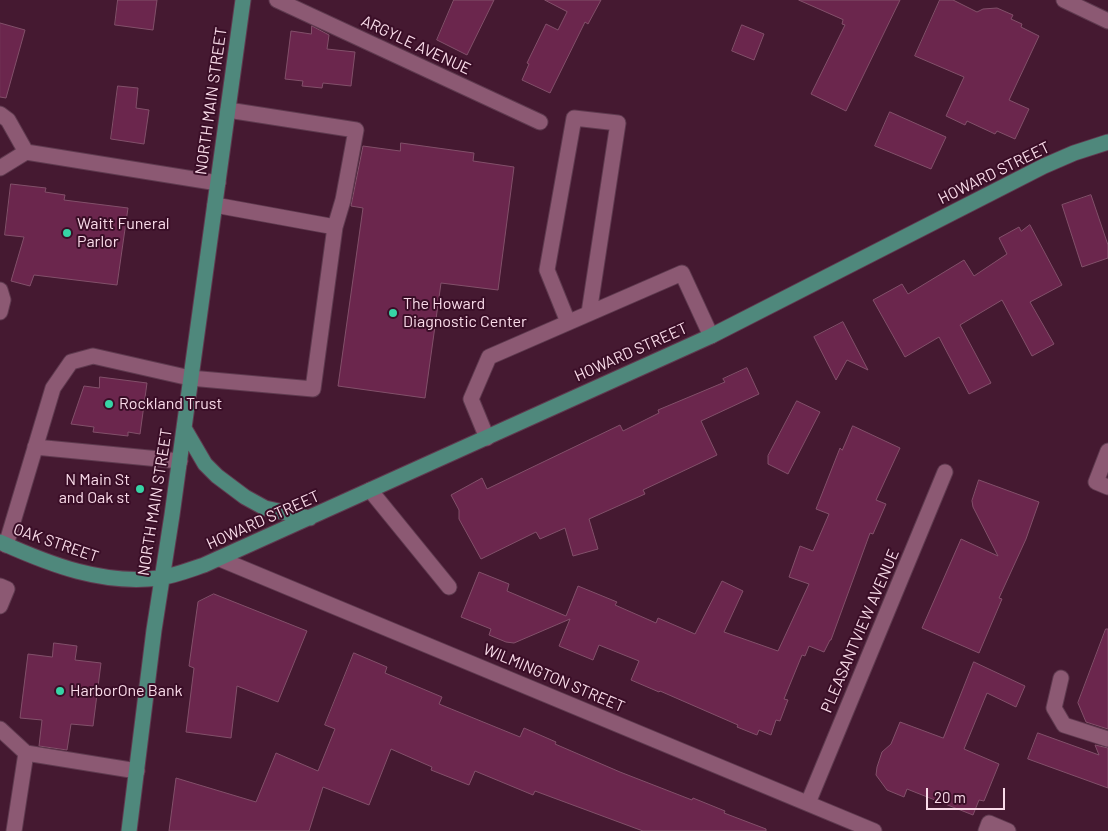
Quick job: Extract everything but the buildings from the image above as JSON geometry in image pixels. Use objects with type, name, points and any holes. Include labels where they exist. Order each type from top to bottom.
[{"type":"main road","name":"NORTH MAIN STREET","points":[[129,831],[162,577],[180,461],[243,0]]},
{"type":"main road","name":"HOWARD STREET","points":[[162,577],[220,559],[710,336],[1044,166],[1074,153],[1108,142]]},
{"type":"main road","points":[[184,428],[205,464],[245,498],[265,508],[310,518]]},
{"type":"main road","name":"OAK STREET","points":[[3,543],[34,557],[95,576],[131,579],[162,577]]},
{"type":"street","name":"ARGYLE AVENUE","points":[[277,0],[540,122]]},
{"type":"street","points":[[1064,0],[1108,20]]},
{"type":"street","points":[[3,543],[53,388],[71,362],[93,356],[190,378],[313,389],[335,227],[356,130],[228,110]]},
{"type":"street","points":[[0,114],[8,120],[26,152]]},
{"type":"street","points":[[568,322],[547,270],[574,118],[618,123],[589,312]]},
{"type":"street","points":[[0,168],[26,152],[218,183]]},
{"type":"street","points":[[214,205],[335,227]]},
{"type":"street","points":[[487,438],[471,399],[489,357],[682,273],[710,336]]},
{"type":"street","points":[[0,290],[3,300],[0,312]]},
{"type":"street","points":[[35,447],[180,461]]},
{"type":"street","points":[[1108,451],[1096,482],[1108,487]]},
{"type":"street","name":"PLEASANTVIEW AVENUE","points":[[808,803],[945,472]]},
{"type":"street","points":[[370,490],[449,587]]},
{"type":"street","name":"WILMINGTON STREET","points":[[220,559],[874,831]]},
{"type":"street","points":[[0,586],[7,590],[0,606]]},
{"type":"street","points":[[1061,678],[1054,708],[1064,725],[1108,739]]},
{"type":"street","points":[[0,729],[26,753],[137,771]]},
{"type":"street","points":[[14,831],[26,753]]},
{"type":"street","points":[[986,831],[989,823],[1008,831]]},
{"type":"place","name":"Waitt Funeral Parlor","points":[[67,233]]},
{"type":"place","name":"The Howard Diagnostic Center","points":[[393,313]]},
{"type":"place","name":"Rockland Trust","points":[[109,404]]},
{"type":"place","name":"N Main St and Oak st","points":[[140,489]]},
{"type":"place","name":"HarborOne Bank","points":[[60,691]]}]
